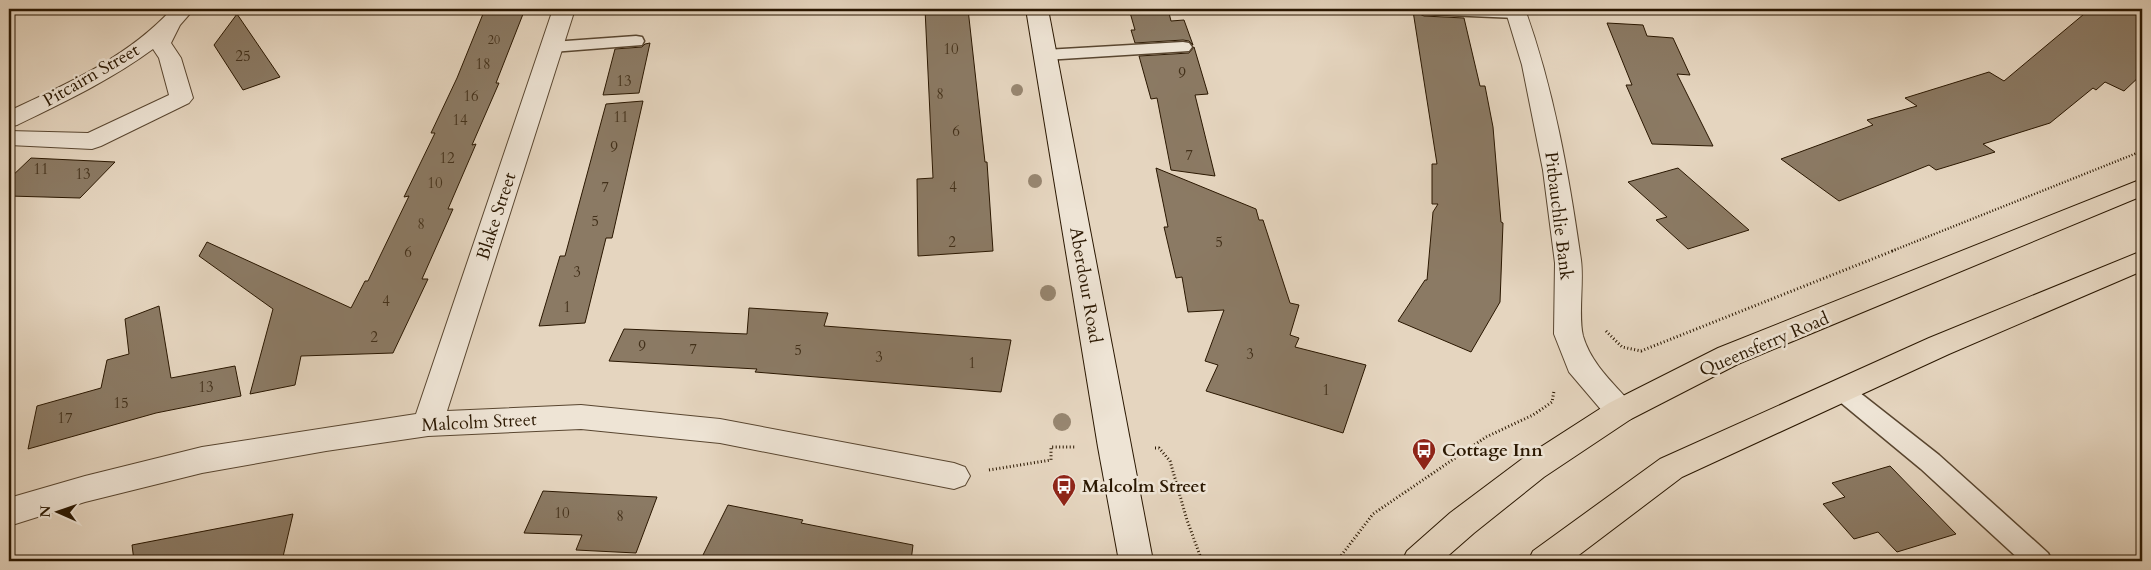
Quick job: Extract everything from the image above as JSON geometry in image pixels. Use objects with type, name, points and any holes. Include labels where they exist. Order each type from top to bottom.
[{"type":"main road","name":"Queensferry Road","points":[[1419,561],[1462,522],[1533,468],[1620,411],[1728,356],[2142,187]]},
{"type":"main road","points":[[1545,561],[1671,468],[1940,346],[2142,260]]},
{"type":"street","name":"Blake Street","points":[[428,424],[564,9]]},
{"type":"street","name":"Aberdour Road","points":[[1037,9],[1114,447],[1136,561]]},
{"type":"street","name":"Pitbauchlie Bank","points":[[1516,11],[1533,65],[1555,170],[1568,263],[1568,334],[1578,364],[1620,411]]},
{"type":"street","name":"Pitcairn Street","points":[[10,136],[92,141],[181,98],[170,58],[160,43],[177,17]]},
{"type":"street","name":"Pitcairn Street","points":[[10,136],[118,64],[177,17]]},
{"type":"street","name":"Malcolm Street","points":[[9,512],[85,489],[202,460],[326,439],[428,424],[581,417],[720,431],[954,476]]},
{"type":"lane","points":[[1424,9],[1516,11]]},
{"type":"lane","points":[[552,47],[636,41]]},
{"type":"lane","points":[[1045,55],[1183,47]]},
{"type":"lane","points":[[1842,391],[1930,462],[2039,561]]},
{"type":"path","points":[[954,476],[1051,460],[1051,447],[1158,448],[1170,461],[1187,520],[1202,561]]},
{"type":"building","points":[[485,9],[525,9],[496,83],[499,83],[472,145],[476,144],[448,209],[453,209],[422,279],[428,279],[393,353],[301,356],[295,385],[250,394],[273,309],[199,256],[207,242],[351,308],[365,281],[368,281],[409,196],[404,197],[435,133],[431,133],[457,78]]},
{"type":"building","points":[[925,9],[968,9],[985,162],[987,162],[993,251],[918,256],[917,179],[933,178]]},
{"type":"building","points":[[1129,9],[1168,9],[1171,21],[1184,20],[1193,45],[1189,41],[1183,40],[1135,43],[1131,30],[1135,30]]},
{"type":"building","points":[[2090,9],[2142,9],[2142,74],[2124,91],[2105,82],[2096,90],[2093,88],[2050,123],[1983,144],[1995,152],[1936,170],[1929,165],[1839,201],[1781,159],[1873,125],[1867,120],[1917,106],[1905,98],[1989,72],[2004,81]]},
{"type":"building","points":[[1413,11],[1424,16],[1464,18],[1480,86],[1485,86],[1493,127],[1501,222],[1503,223],[1500,302],[1471,352],[1398,321],[1425,280],[1427,280],[1433,212],[1438,204],[1432,204],[1432,164],[1437,164]]},
{"type":"building","points":[[237,14],[280,77],[243,90],[214,45]]},
{"type":"building","points":[[1607,23],[1643,25],[1647,36],[1673,38],[1690,75],[1677,74],[1713,146],[1652,144],[1626,85],[1632,85]]},
{"type":"building","points":[[650,43],[639,93],[603,95],[615,49],[642,47]]},
{"type":"building","points":[[1194,47],[1208,94],[1195,95],[1215,176],[1171,170],[1157,98],[1151,99],[1139,56],[1189,53]]},
{"type":"building","points":[[643,101],[612,238],[606,238],[585,323],[539,326],[560,256],[565,256],[606,104]]},
{"type":"building","points":[[31,158],[115,162],[80,198],[9,196],[9,179]]},
{"type":"building","points":[[1156,168],[1256,209],[1259,220],[1263,220],[1290,303],[1299,305],[1290,335],[1299,338],[1295,347],[1366,365],[1343,433],[1206,391],[1218,365],[1205,361],[1224,310],[1188,312],[1182,277],[1176,278],[1164,227],[1168,227]]},
{"type":"building","points":[[1678,168],[1749,230],[1688,249],[1656,220],[1667,217],[1628,182]]},
{"type":"building","points":[[159,306],[171,378],[235,366],[241,396],[156,413],[28,449],[37,406],[101,388],[107,360],[129,354],[125,319]]},
{"type":"building","points":[[749,308],[828,313],[824,326],[1011,340],[1001,392],[755,372],[757,369],[609,361],[624,329],[747,334]]},
{"type":"building","points":[[1890,466],[1956,534],[1897,552],[1878,532],[1854,539],[1823,504],[1845,497],[1832,483]]},
{"type":"building","points":[[543,491],[657,497],[636,553],[576,550],[582,535],[524,533]]},
{"type":"building","points":[[728,505],[803,520],[801,523],[913,545],[911,561],[700,561]]},
{"type":"building","points":[[293,514],[282,561],[134,561],[132,545]]},
{"type":"place","name":"Cottage Inn","points":[[1424,471]]},
{"type":"place","name":"Malcolm Street","points":[[1064,507]]}]
